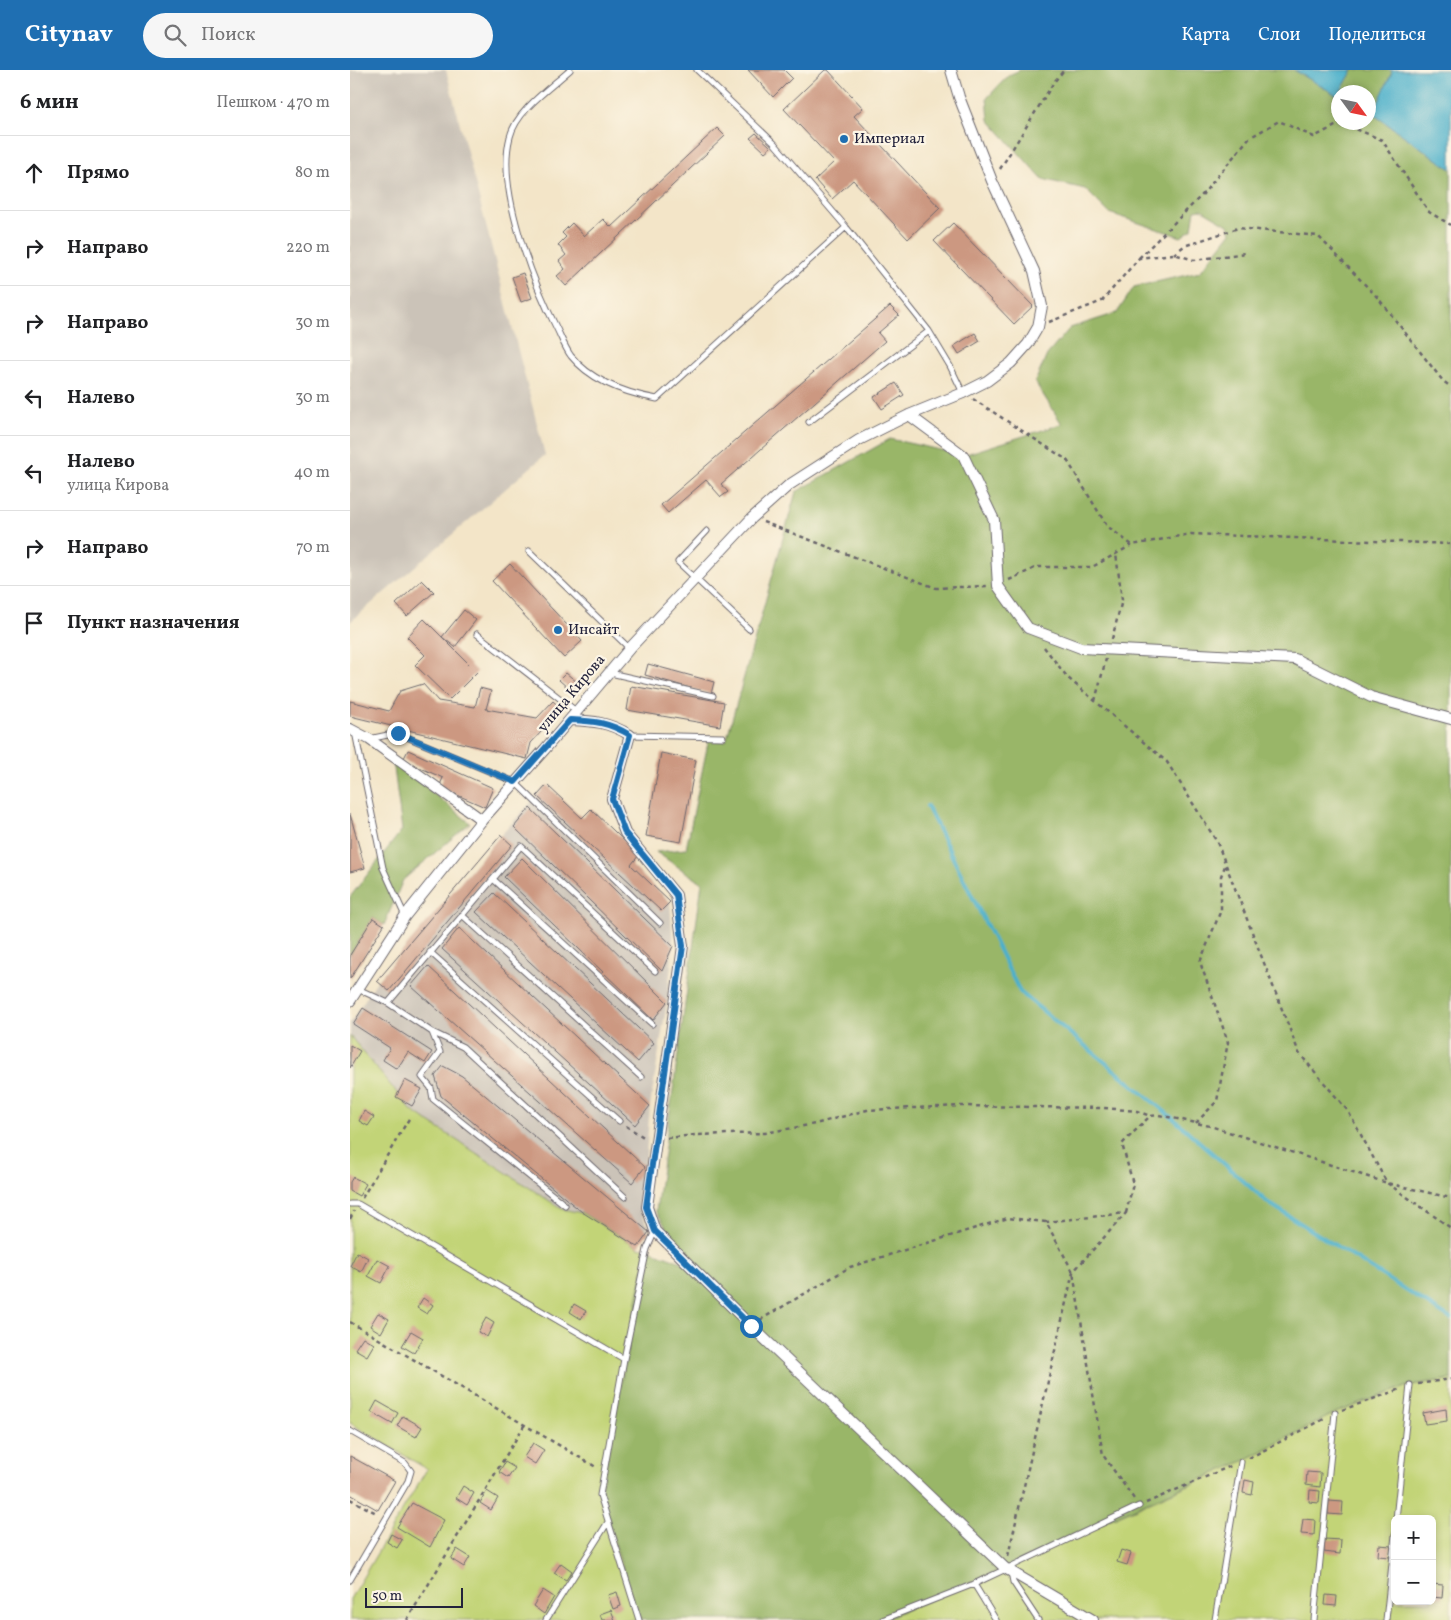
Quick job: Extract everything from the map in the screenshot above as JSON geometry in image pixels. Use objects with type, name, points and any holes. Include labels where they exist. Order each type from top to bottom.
[{"type":"street","points":[[951,70],[959,97],[992,181],[1034,271],[1042,306],[1038,327]]},
{"type":"street","name":"улица Кирова","points":[[350,1001],[405,916],[482,820],[577,712],[630,648],[752,518],[789,485],[858,440],[987,381],[1011,363],[1028,344],[1038,327]]},
{"type":"street","points":[[909,416],[963,456],[994,520],[998,586],[1028,628],[1081,648],[1296,659],[1370,696],[1451,719]]},
{"type":"street","points":[[570,720],[594,721],[614,726],[630,735],[612,799],[625,833],[676,895],[683,946],[646,1207],[655,1231],[751,1326],[1008,1570],[1093,1620]]},
{"type":"street","points":[[352,729],[369,739],[482,820]]},
{"type":"lane","points":[[570,70],[520,115],[510,136],[506,165],[513,214],[542,300],[570,355],[597,379],[634,395],[657,399],[846,226]]},
{"type":"lane","points":[[697,70],[774,143],[846,226],[929,331],[964,393]]},
{"type":"lane","points":[[809,422],[929,331]]},
{"type":"lane","points":[[707,531],[678,562],[749,629]]},
{"type":"lane","points":[[529,551],[630,648]]},
{"type":"lane","points":[[477,634],[577,712]]},
{"type":"lane","points":[[610,673],[714,696]]},
{"type":"lane","points":[[352,729],[382,868],[405,916]]},
{"type":"lane","points":[[369,739],[398,733],[515,782],[660,923]]},
{"type":"lane","points":[[630,735],[723,737]]},
{"type":"lane","points":[[388,1003],[521,846],[655,970]]},
{"type":"lane","points":[[493,879],[652,1024]]},
{"type":"lane","points":[[462,915],[640,1077]]},
{"type":"lane","points":[[430,952],[619,1121]]},
{"type":"lane","points":[[358,988],[388,1003],[432,1032],[463,1047],[625,1198]]},
{"type":"lane","points":[[432,1032],[440,1052],[422,1077],[431,1088],[433,1099],[565,1205]]},
{"type":"lane","points":[[350,1204],[358,1204],[624,1359]]},
{"type":"lane","points":[[639,1620],[600,1495],[624,1359],[648,1249],[655,1231]]},
{"type":"lane","points":[[1396,1515],[1410,1385]]},
{"type":"lane","points":[[1314,1620],[1335,1413]]},
{"type":"lane","points":[[350,1431],[405,1463],[411,1471],[408,1482],[350,1580]]},
{"type":"lane","points":[[1215,1620],[1241,1462]]},
{"type":"lane","points":[[882,1620],[1008,1570],[1139,1506]]},
{"type":"lane","points":[[546,1620],[608,1522]]},
{"type":"lane","points":[[1386,1620],[1392,1560]]},
{"type":"lane","points":[[1008,1570],[1013,1582],[1038,1620]]},
{"type":"lane","points":[[974,1584],[996,1620]]},
{"type":"path","points":[[992,181],[1054,82],[1064,70]]},
{"type":"path","points":[[1038,327],[1102,301],[1139,258],[1203,194],[1249,138],[1279,121],[1314,137],[1331,129]]},
{"type":"path","points":[[1359,130],[1382,140],[1429,212],[1451,226]]},
{"type":"path","points":[[1174,254],[1184,246],[1238,228],[1318,236],[1378,298],[1443,381],[1451,387]]},
{"type":"path","points":[[1139,258],[1174,254],[1194,260],[1246,253]]},
{"type":"path","points":[[964,393],[1067,460],[1107,526],[1132,545]]},
{"type":"path","points":[[752,518],[936,588],[998,586],[1037,567],[1092,567],[1132,545],[1190,534],[1451,544]]},
{"type":"path","points":[[1095,701],[1122,600],[1116,554]]},
{"type":"path","points":[[1028,628],[1068,678],[1167,762],[1217,842],[1299,1053],[1348,1111],[1387,1183],[1451,1228]]},
{"type":"path","points":[[1196,1123],[1217,1101],[1228,1042],[1200,962],[1221,910],[1221,876],[1226,865]]},
{"type":"path","points":[[619,1121],[648,1140],[695,1135],[765,1133],[815,1124],[867,1110],[963,1106],[1104,1108],[1137,1111],[1150,1116],[1159,1115],[1210,1126],[1387,1183],[1451,1198]]},
{"type":"path","points":[[1008,1570],[1073,1272],[1126,1213],[1133,1184],[1122,1144],[1150,1116]]},
{"type":"path","points":[[350,1219],[410,1118]]},
{"type":"path","points":[[751,1326],[850,1267],[1008,1218],[1046,1222],[1126,1213]]},
{"type":"path","points":[[1046,1222],[1073,1272],[1103,1454],[1139,1506]]},
{"type":"path","points":[[350,1322],[604,1471]]},
{"type":"path","points":[[1335,1413],[1410,1385],[1451,1379]]},
{"type":"path","points":[[406,1620],[525,1424]]},
{"type":"path","points":[[350,1499],[386,1519]]},
{"type":"shaded area","points":[[350,70],[446,70],[545,455],[350,622]]},
{"type":"shaded area","points":[[547,785],[582,818],[591,809],[639,855],[631,865],[670,902],[673,946],[667,1002],[650,1106],[645,1167],[639,1204],[649,1232],[638,1247],[582,1213],[562,1209],[412,1111],[350,1036],[350,1023],[377,981],[501,835]]},
{"type":"green space","points":[[1020,70],[1294,70],[1331,92],[1331,130],[1376,130],[1376,116],[1451,169],[1451,1379],[1410,1385],[1335,1413],[1241,1462],[1139,1506],[1005,1568],[882,1620],[639,1620],[600,1495],[647,1249],[690,1265],[656,1211],[702,883],[656,852],[686,849],[709,738],[726,741],[796,492],[890,439],[963,455],[1062,424],[1035,382],[1047,355],[1070,328],[1117,313],[1134,287],[1200,272],[1231,232],[1228,225],[1201,209],[1195,210],[1192,229],[1181,237],[1109,213],[1085,189],[1042,179],[989,120],[987,98],[1009,75]]},
{"type":"green space","points":[[1353,70],[1390,70],[1393,72],[1376,108],[1376,85],[1344,85]]},
{"type":"green space","points":[[393,760],[470,823],[403,880],[384,925],[373,918],[350,955],[350,897],[402,830]]},
{"type":"green space","points":[[350,1036],[412,1111],[562,1209],[582,1213],[638,1247],[647,1249],[639,1620],[350,1620],[350,1599],[427,1469],[350,1423]]},
{"type":"green space","points":[[1451,1379],[1451,1620],[882,1620],[1241,1462],[1335,1413],[1410,1385]]},
{"type":"water","points":[[1294,70],[1353,70],[1344,85],[1331,85],[1331,92]]},
{"type":"water","points":[[1390,70],[1451,70],[1451,169],[1376,116],[1376,107],[1392,72]]},
{"type":"building","points":[[748,70],[784,70],[792,78],[773,97]]},
{"type":"building","name":"Империал","points":[[825,70],[828,70],[863,108],[854,116],[940,208],[908,239],[853,180],[832,199],[815,180],[834,162],[784,109]]},
{"type":"building","points":[[717,128],[725,136],[566,286],[557,276],[565,269],[559,261],[566,255],[558,245],[566,237],[562,233],[572,223],[584,236],[603,219],[611,227]]},
{"type":"building","points":[[756,133],[771,147],[765,152],[750,138]]},
{"type":"building","points":[[953,223],[1033,306],[1014,324],[934,241]]},
{"type":"building","points":[[523,273],[532,298],[521,302],[512,277]]},
{"type":"building","points":[[890,306],[899,315],[878,333],[885,341],[721,484],[728,492],[721,497],[706,480],[668,513],[661,505]]},
{"type":"building","points":[[975,333],[980,341],[959,354],[954,346]]},
{"type":"building","points":[[896,383],[904,395],[882,409],[874,397]]},
{"type":"building","points":[[510,564],[582,641],[564,658],[492,581]]},
{"type":"building","points":[[422,580],[434,592],[407,616],[396,604]]},
{"type":"building","points":[[464,610],[476,620],[455,647],[442,637]]},
{"type":"building","points":[[424,619],[477,672],[450,699],[415,665],[425,655],[407,637]]},
{"type":"building","points":[[648,664],[714,682],[711,694],[645,675]]},
{"type":"building","points":[[566,673],[583,687],[576,695],[559,680]]},
{"type":"building","points":[[423,684],[438,701],[475,707],[480,688],[491,691],[486,709],[537,718],[553,701],[562,709],[531,743],[527,759],[350,716],[350,701],[389,711],[400,691]]},
{"type":"building","points":[[631,686],[724,702],[720,726],[627,710]]},
{"type":"building","points":[[408,750],[493,788],[485,807],[439,787],[443,778],[403,760]]},
{"type":"building","points":[[661,753],[696,760],[681,842],[646,836]]},
{"type":"building","points":[[547,785],[582,818],[591,809],[639,855],[631,865],[670,902],[661,911],[537,796]]},
{"type":"building","points":[[530,808],[673,946],[662,971],[514,827]]},
{"type":"building","points":[[350,814],[365,868],[350,872]]},
{"type":"building","points":[[501,835],[512,845],[389,991],[377,981]]},
{"type":"building","points":[[522,858],[667,1002],[653,1020],[504,877]]},
{"type":"building","points":[[494,893],[654,1043],[638,1062],[476,912]]},
{"type":"building","points":[[373,918],[384,925],[350,979],[350,955]]},
{"type":"building","points":[[459,928],[650,1106],[635,1125],[442,949]]},
{"type":"building","points":[[428,966],[645,1167],[632,1183],[411,986]]},
{"type":"building","points":[[363,1008],[432,1052],[425,1063],[408,1052],[397,1069],[383,1060],[390,1048],[353,1024]]},
{"type":"building","points":[[350,1045],[360,1051],[350,1068]]},
{"type":"building","points":[[443,1066],[462,1076],[649,1232],[638,1247],[582,1212],[441,1096],[435,1076]]},
{"type":"building","points":[[405,1080],[422,1089],[412,1106],[396,1097]]},
{"type":"building","points":[[364,1111],[374,1117],[368,1126],[359,1121]]},
{"type":"building","points":[[353,1177],[366,1184],[359,1196],[350,1191],[350,1182]]},
{"type":"building","points":[[357,1252],[368,1258],[361,1272],[350,1266]]},
{"type":"building","points":[[377,1259],[390,1266],[381,1283],[368,1276]]},
{"type":"building","points":[[423,1298],[433,1305],[427,1314],[417,1308]]},
{"type":"building","points":[[574,1304],[586,1311],[581,1319],[570,1312]]},
{"type":"building","points":[[378,1313],[389,1319],[381,1333],[370,1326]]},
{"type":"building","points":[[486,1318],[494,1323],[487,1337],[478,1332]]},
{"type":"building","points":[[411,1331],[423,1338],[414,1353],[402,1346]]},
{"type":"building","points":[[363,1337],[374,1344],[367,1356],[355,1349]]},
{"type":"building","points":[[377,1401],[398,1413],[392,1424],[371,1412]]},
{"type":"building","points":[[1446,1409],[1447,1421],[1425,1424],[1423,1413]]},
{"type":"building","points":[[403,1416],[422,1427],[416,1437],[397,1426]]},
{"type":"building","points":[[533,1443],[544,1450],[535,1464],[524,1457]]},
{"type":"building","points":[[350,1456],[395,1481],[378,1510],[350,1494]]},
{"type":"building","points":[[505,1462],[515,1468],[508,1478],[499,1472]]},
{"type":"building","points":[[1307,1472],[1321,1473],[1320,1487],[1306,1485]]},
{"type":"building","points":[[1245,1480],[1254,1482],[1252,1495],[1243,1493]]},
{"type":"building","points":[[463,1486],[474,1493],[467,1505],[456,1498]]},
{"type":"building","points":[[1310,1490],[1320,1491],[1319,1503],[1309,1502]]},
{"type":"building","points":[[487,1491],[498,1498],[491,1510],[480,1503]]},
{"type":"building","points":[[1329,1501],[1343,1502],[1342,1515],[1328,1514]]},
{"type":"building","points":[[412,1503],[444,1520],[430,1547],[397,1527]]},
{"type":"building","points":[[1303,1519],[1315,1520],[1314,1535],[1301,1534]]},
{"type":"building","points":[[391,1534],[402,1540],[397,1548],[387,1542]]},
{"type":"building","points":[[1325,1539],[1341,1540],[1340,1554],[1324,1552]]},
{"type":"building","points":[[1379,1545],[1391,1546],[1390,1557],[1378,1556]]},
{"type":"building","points":[[457,1549],[470,1557],[464,1567],[451,1559]]},
{"type":"building","points":[[1121,1550],[1131,1553],[1127,1565],[1117,1562]]},
{"type":"building","points":[[561,1563],[572,1571],[566,1580],[554,1573]]},
{"type":"building","points":[[1436,1584],[1443,1585],[1442,1598],[1436,1597]]},
{"type":"building","points":[[543,1590],[554,1597],[544,1614],[533,1606]]},
{"type":"building","points":[[617,1592],[621,1606],[613,1609],[608,1595]]},
{"type":"building","points":[[1326,1595],[1337,1596],[1336,1606],[1325,1605]]},
{"type":"building","points":[[611,1610],[615,1620],[602,1620],[600,1614]]},
{"type":"waterway","points":[[927,806],[1020,992],[1175,1120],[1267,1202],[1451,1319]]},
{"type":"place","name":"Империал","points":[[844,139]]},
{"type":"place","name":"Инсайт","points":[[558,630]]},
{"type":"route","points":[[398,733],[515,782],[570,720],[594,721],[614,726],[630,735],[612,799],[625,833],[676,895],[683,946],[646,1207],[655,1231],[751,1326]]}]
